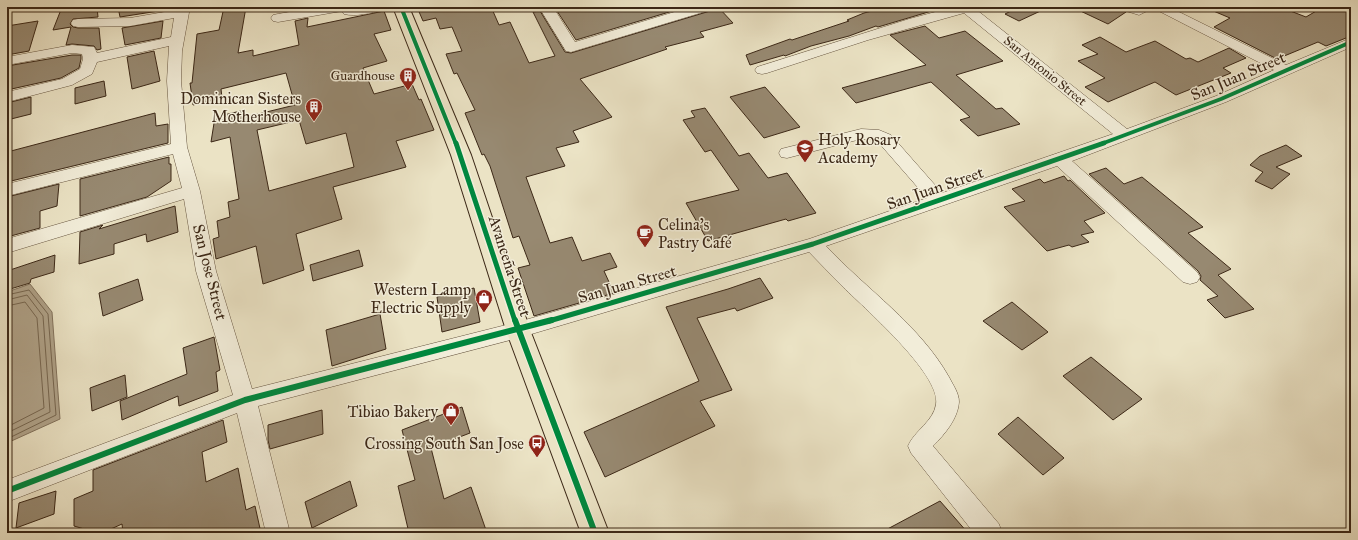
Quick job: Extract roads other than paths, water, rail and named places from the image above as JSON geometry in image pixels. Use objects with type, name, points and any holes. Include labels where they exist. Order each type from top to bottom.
[{"type":"main road","name":"Avanceña Street","points":[[401,7],[461,155],[518,330],[595,533]]},
{"type":"street","points":[[278,18],[341,7]]},
{"type":"street","points":[[349,7],[350,11],[378,7]]},
{"type":"street","points":[[546,7],[571,48],[705,7]]},
{"type":"street","points":[[762,70],[861,36],[965,7]]},
{"type":"street","name":"San Antonio Street","points":[[965,7],[1125,135]]},
{"type":"street","points":[[1128,7],[1139,11],[1147,7]]},
{"type":"street","points":[[1160,7],[1285,70]]},
{"type":"street","points":[[78,23],[130,22],[182,10]]},
{"type":"street","name":"San Jose Street","points":[[182,10],[176,46],[174,81],[179,147],[191,191],[206,271],[245,400],[278,533]]},
{"type":"street","name":"San Juan Street","points":[[7,491],[245,400],[518,330],[813,244],[1060,159],[1221,99],[1351,42]]},
{"type":"street","points":[[89,63],[176,46]]},
{"type":"street","points":[[7,61],[72,49],[89,50],[89,63],[87,71],[66,82],[7,97]]},
{"type":"street","points":[[787,153],[861,134],[879,135],[885,139],[939,201]]},
{"type":"street","points":[[7,190],[179,147]]},
{"type":"street","points":[[1060,159],[1190,277]]},
{"type":"street","points":[[7,246],[191,191]]},
{"type":"street","points":[[813,244],[850,283],[883,311],[912,340],[932,367],[948,395],[946,410],[934,429],[918,446],[990,533]]},
{"type":"water","points":[[30,284],[52,312],[60,419],[7,443],[7,292]]},
{"type":"place","name":"Guardhouse","points":[[408,91]]},
{"type":"place","name":"Dominican Sisters Motherhouse","points":[[314,122]]},
{"type":"place","name":"Holy Rosary Academy","points":[[805,163]]},
{"type":"place","name":"Celina's Pastry Café","points":[[645,248]]},
{"type":"place","name":"Western Lamp Electric Supply","points":[[484,313]]},
{"type":"place","name":"Tibiao Bakery","points":[[451,426]]},
{"type":"place","name":"Crossing South San Jose","points":[[537,458]]}]
